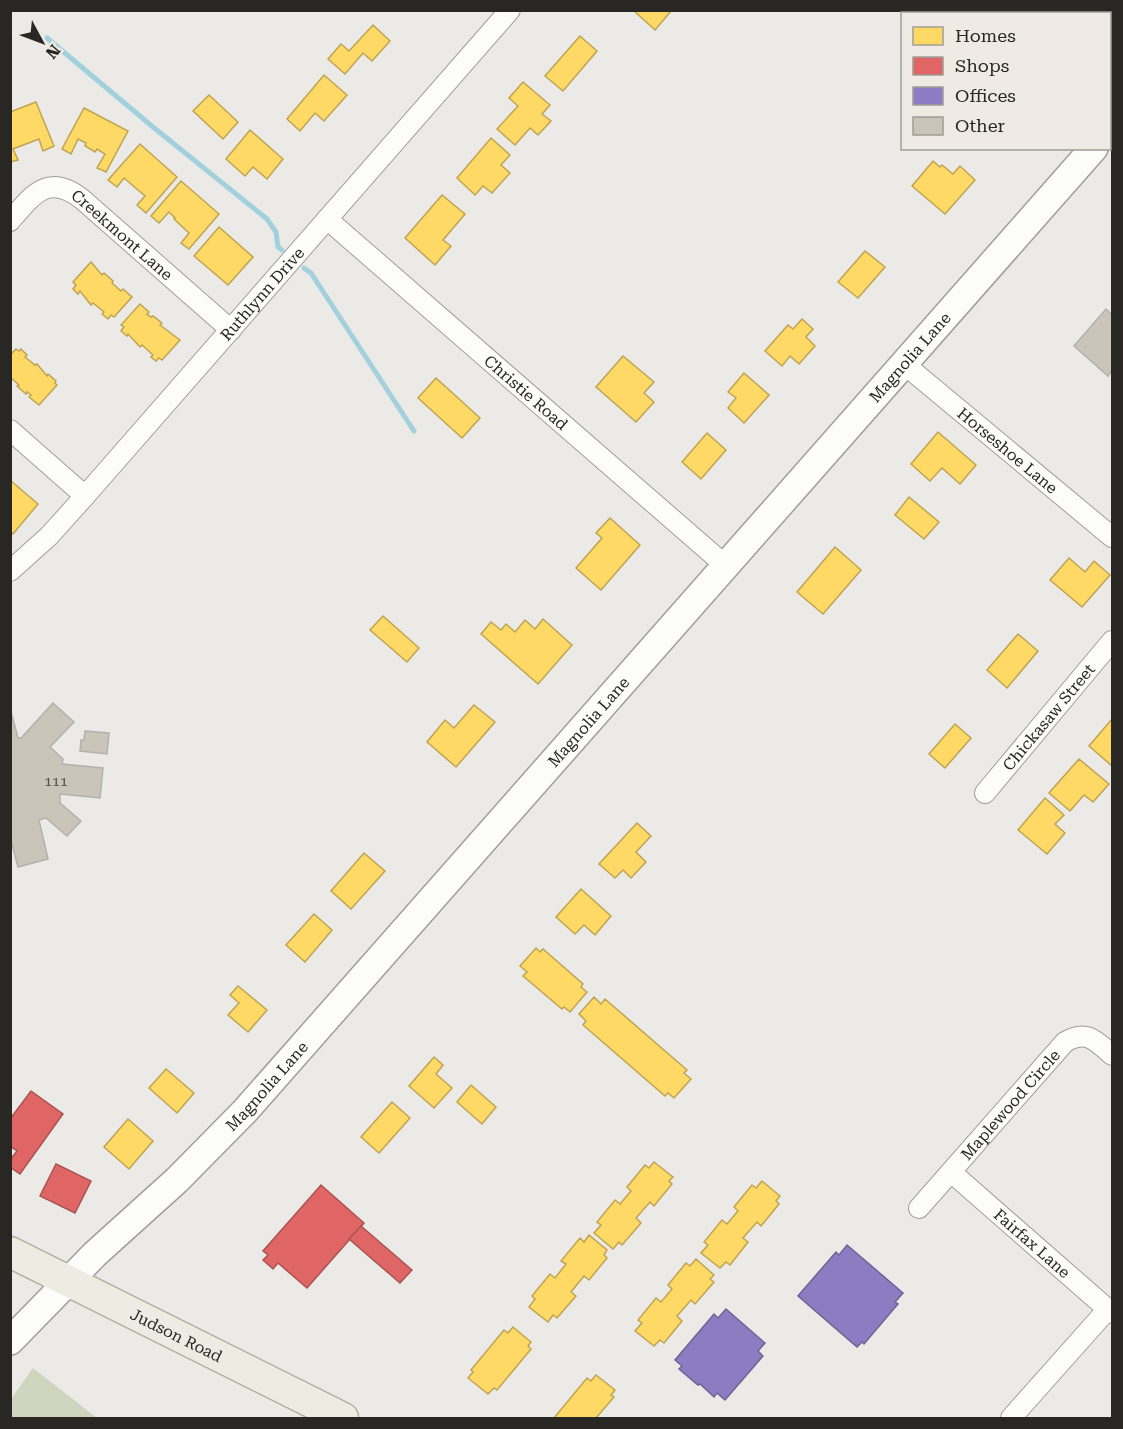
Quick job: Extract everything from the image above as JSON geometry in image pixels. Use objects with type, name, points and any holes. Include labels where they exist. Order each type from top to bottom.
[{"type":"main road","name":"Magnolia Lane","points":[[10,1341],[67,1281],[177,1180],[245,1111],[1092,150]]},
{"type":"main road","name":"Judson Road","points":[[10,1252],[343,1419]]},
{"type":"street","name":"Ruthlynn Drive","points":[[10,571],[49,536],[85,496],[510,10]]},
{"type":"street","name":"Creekmont Lane","points":[[10,221],[38,191],[54,187],[69,190],[231,330]]},
{"type":"street","name":"Christie Road","points":[[327,219],[726,566]]},
{"type":"street","name":"Horseshoe Lane","points":[[904,364],[1113,537]]},
{"type":"street","points":[[10,430],[85,496]]},
{"type":"street","name":"Chickasaw Street","points":[[985,793],[1113,641]]},
{"type":"street","name":"Maplewood Circle","points":[[919,1208],[1065,1042],[1081,1035],[1089,1037],[1113,1055]]},
{"type":"street","name":"Fairfax Lane","points":[[951,1172],[1110,1311]]},
{"type":"street","points":[[1011,1419],[1110,1311]]},
{"type":"green space","points":[[33,1368],[97,1418],[11,1418],[11,1399]]},
{"type":"building: Homes","points":[[633,10],[672,10],[655,30]]},
{"type":"building: Homes","points":[[373,25],[390,41],[372,61],[363,53],[345,74],[328,59],[341,44],[349,51]]},
{"type":"building: Homes","points":[[580,36],[597,51],[563,91],[545,76]]},
{"type":"building: Homes","points":[[324,75],[347,95],[324,121],[315,113],[300,131],[287,119]]},
{"type":"building: Homes","points":[[523,82],[550,105],[542,114],[551,121],[538,135],[530,128],[515,145],[497,129],[518,106],[509,98]]},
{"type":"building: Homes","points":[[209,95],[238,122],[223,139],[193,111]]},
{"type":"building: Homes","points":[[36,102],[54,146],[43,151],[39,139],[13,149],[18,160],[10,162],[10,112]]},
{"type":"building: Homes","points":[[84,108],[128,131],[106,172],[97,168],[105,154],[97,149],[95,152],[85,146],[86,143],[78,139],[71,154],[62,149]]},
{"type":"building: Homes","points":[[250,130],[283,159],[267,179],[253,167],[245,176],[226,159]]},
{"type":"building: Homes","points":[[491,138],[510,155],[501,165],[510,173],[492,193],[483,186],[475,195],[457,178]]},
{"type":"building: Homes","points":[[140,144],[177,177],[146,213],[137,205],[145,196],[124,178],[117,187],[108,180]]},
{"type":"building: Homes","points":[[933,161],[953,174],[960,166],[975,180],[945,214],[912,186]]},
{"type":"building: Homes","points":[[181,181],[219,214],[189,249],[181,243],[189,233],[169,212],[159,223],[151,216]]},
{"type":"building: Homes","points":[[442,195],[465,214],[443,240],[451,246],[435,265],[405,238]]},
{"type":"building: Homes","points":[[219,227],[253,257],[228,285],[194,256]]},
{"type":"building: Homes","points":[[865,251],[885,267],[858,298],[838,282]]},
{"type":"building: Homes","points":[[91,262],[102,275],[104,273],[121,291],[123,289],[132,297],[114,317],[111,315],[108,319],[102,314],[104,312],[93,303],[91,305],[80,291],[78,294],[73,289],[76,285],[73,282]]},
{"type":"building: Homes","points":[[140,304],[149,312],[147,314],[162,323],[160,325],[180,340],[162,360],[159,358],[156,361],[142,345],[140,347],[128,334],[127,336],[121,331],[124,327],[121,325]]},
{"type":"building: Homes","points":[[802,319],[813,329],[806,337],[815,346],[799,364],[790,356],[782,366],[765,351],[788,325],[793,329]]},
{"type":"building: Homes","points":[[16,349],[19,351],[21,349],[27,355],[25,357],[35,365],[37,364],[47,376],[48,374],[56,381],[57,385],[39,405],[10,377],[10,355]]},
{"type":"building: Homes","points":[[623,356],[654,382],[644,393],[654,402],[636,422],[596,387]]},
{"type":"building: Homes","points":[[744,373],[769,395],[744,423],[728,408],[736,398],[728,392]]},
{"type":"building: Homes","points":[[436,378],[480,418],[462,438],[418,398]]},
{"type":"building: Homes","points":[[938,432],[976,465],[960,484],[942,468],[930,481],[911,464]]},
{"type":"building: Homes","points":[[707,433],[726,450],[701,479],[682,462]]},
{"type":"building: Homes","points":[[10,480],[38,504],[13,534],[10,531]]},
{"type":"building: Homes","points":[[909,497],[939,522],[924,539],[895,515]]},
{"type":"building: Homes","points":[[610,518],[640,545],[601,590],[576,568],[602,538],[596,533]]},
{"type":"building: Homes","points":[[835,547],[861,570],[823,614],[797,592]]},
{"type":"building: Homes","points":[[1069,558],[1085,572],[1094,561],[1110,575],[1082,607],[1050,580]]},
{"type":"building: Homes","points":[[383,616],[419,648],[407,662],[370,630]]},
{"type":"building: Homes","points":[[543,619],[572,645],[538,684],[481,634],[491,622],[501,630],[506,624],[515,632],[525,620],[535,629]]},
{"type":"building: Homes","points":[[1018,634],[1038,651],[1007,688],[987,670]]},
{"type":"building: Homes","points":[[474,705],[495,722],[456,767],[427,742],[445,720],[454,728]]},
{"type":"building: Homes","points":[[1112,719],[1112,766],[1089,746]]},
{"type":"building: Homes","points":[[955,724],[971,738],[945,768],[929,754]]},
{"type":"building: Homes","points":[[1079,759],[1109,784],[1093,802],[1084,795],[1070,811],[1049,793]]},
{"type":"building: Homes","points":[[1045,798],[1064,815],[1055,824],[1065,833],[1047,854],[1018,830]]},
{"type":"building: Homes","points":[[637,823],[651,836],[636,852],[646,862],[631,878],[623,870],[615,878],[599,864]]},
{"type":"building: Homes","points":[[364,853],[385,871],[351,909],[331,891]]},
{"type":"building: Homes","points":[[581,889],[611,916],[595,935],[584,925],[575,934],[556,917]]},
{"type":"building: Homes","points":[[314,914],[332,930],[305,962],[286,945]]},
{"type":"building: Homes","points":[[536,948],[540,952],[543,949],[583,984],[581,987],[587,992],[570,1012],[564,1007],[562,1009],[523,976],[527,972],[520,966]]},
{"type":"building: Homes","points":[[238,986],[267,1010],[248,1032],[228,1015],[239,1003],[230,995]]},
{"type":"building: Homes","points":[[594,997],[601,1004],[605,999],[687,1070],[684,1073],[691,1079],[674,1098],[668,1093],[665,1096],[583,1025],[586,1021],[579,1014]]},
{"type":"building: Homes","points":[[434,1057],[443,1065],[436,1074],[452,1088],[434,1108],[409,1086]]},
{"type":"building: Homes","points":[[166,1069],[194,1093],[177,1113],[149,1088]]},
{"type":"building: Homes","points":[[471,1085],[496,1107],[482,1124],[457,1102]]},
{"type":"building: Homes","points":[[392,1102],[410,1118],[379,1153],[361,1137]]},
{"type":"building: Homes","points":[[128,1119],[153,1141],[129,1169],[104,1147]]},
{"type":"building: Homes","points":[[654,1162],[673,1177],[669,1181],[672,1184],[654,1206],[650,1202],[636,1218],[641,1223],[622,1245],[619,1242],[613,1249],[594,1233],[601,1225],[597,1222],[615,1200],[620,1204],[631,1191],[627,1187],[645,1165],[649,1168]]},
{"type":"building: Homes","points":[[762,1181],[780,1196],[776,1201],[779,1204],[761,1226],[757,1222],[743,1238],[748,1242],[730,1265],[726,1262],[720,1268],[701,1253],[708,1245],[704,1242],[722,1220],[727,1224],[738,1211],[734,1207],[752,1185],[756,1188]]},
{"type":"building: Homes","points":[[589,1235],[607,1250],[604,1255],[607,1258],[589,1280],[584,1276],[571,1292],[576,1296],[557,1318],[553,1315],[548,1322],[529,1307],[535,1299],[532,1296],[550,1274],[555,1278],[566,1264],[561,1261],[580,1238],[584,1242]]},
{"type":"building: Homes","points":[[696,1259],[714,1275],[710,1279],[714,1282],[695,1304],[691,1300],[677,1316],[682,1321],[664,1343],[660,1340],[654,1346],[635,1331],[642,1323],[638,1320],[656,1298],[661,1302],[672,1289],[668,1285],[686,1263],[690,1266]]},
{"type":"building: Homes","points":[[513,1327],[531,1342],[528,1346],[531,1349],[497,1390],[494,1388],[488,1394],[468,1378],[473,1372],[471,1370],[504,1330],[508,1333]]},
{"type":"building: Homes","points":[[596,1375],[615,1390],[611,1395],[614,1397],[596,1418],[554,1418],[587,1378],[591,1381]]},
{"type":"building: Shops","points":[[1025,10],[1059,10],[1061,12],[1027,12]]},
{"type":"building: Shops","points":[[1095,10],[1112,10],[1112,16],[1111,18],[1111,12],[1094,12]]},
{"type":"building: Shops","points":[[31,1091],[63,1114],[20,1174],[10,1167],[10,1160],[17,1151],[10,1146],[10,1119]]},
{"type":"building: Shops","points":[[56,1164],[91,1181],[75,1213],[40,1196]]},
{"type":"building: Shops","points":[[321,1185],[364,1223],[307,1288],[278,1263],[273,1269],[263,1260],[268,1255],[263,1251]]},
{"type":"building: Shops","points":[[361,1226],[412,1270],[400,1283],[349,1239]]},
{"type":"building: Offices","points":[[847,1245],[903,1293],[895,1302],[898,1304],[864,1344],[862,1342],[857,1347],[798,1296],[836,1252],[839,1255]]},
{"type":"building: Offices","points":[[726,1309],[765,1343],[758,1351],[763,1356],[725,1400],[717,1393],[714,1397],[700,1384],[698,1385],[679,1369],[682,1366],[675,1360],[714,1314],[718,1318]]},
{"type":"building: Other","points":[[1106,309],[1112,315],[1112,370],[1108,376],[1074,346]]},
{"type":"building: Other","points":[[53,703],[74,722],[50,747],[63,759],[62,764],[103,768],[100,798],[60,794],[60,803],[81,821],[67,836],[46,818],[39,820],[48,859],[18,867],[10,837],[10,708],[18,738],[21,738]]},
{"type":"building: Other","points":[[85,731],[109,733],[107,754],[80,751]]},
{"type":"waterway","points":[[47,38],[267,219],[276,232],[278,247],[282,250]]},
{"type":"waterway","points":[[304,268],[311,273],[414,431]]}]
